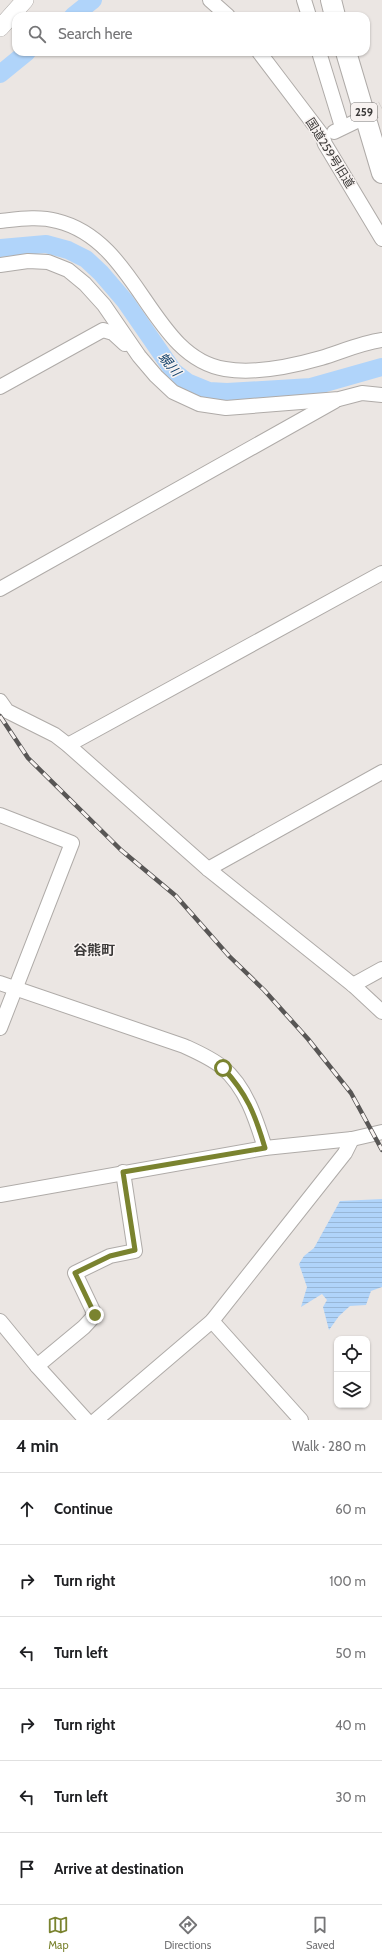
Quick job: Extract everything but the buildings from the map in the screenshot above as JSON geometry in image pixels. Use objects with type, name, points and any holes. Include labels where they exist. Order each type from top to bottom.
[{"type":"highway","points":[[331,0],[334,12]]},
{"type":"highway","name":"259","points":[[347,56],[382,173]]},
{"type":"main road","points":[[14,12],[25,0]]},
{"type":"main road","points":[[0,28],[12,15]]},
{"type":"street","points":[[210,0],[224,12]]},
{"type":"street","points":[[304,0],[308,12]]},
{"type":"street","name":"国道259号旧道","points":[[262,56],[322,135],[325,144],[382,239]]},
{"type":"street","points":[[320,56],[342,128]]},
{"type":"street","points":[[322,135],[329,135],[363,118]]},
{"type":"street","points":[[0,221],[42,218],[58,221],[77,228],[93,239],[125,270],[177,344],[189,355],[211,365],[224,369],[237,370],[277,368],[320,358],[382,340]]},
{"type":"street","points":[[0,265],[28,261],[48,262],[68,270],[85,284],[104,305],[139,356],[156,376],[173,392],[199,404],[226,408],[339,399],[362,393],[382,395]]},
{"type":"street","points":[[0,387],[103,330],[113,333],[139,356]]},
{"type":"street","points":[[0,589],[339,399]]},
{"type":"street","points":[[68,745],[382,573]]},
{"type":"street","points":[[0,700],[7,711],[55,735],[68,745],[208,869],[353,985],[382,1012]]},
{"type":"street","points":[[208,869],[382,772]]},
{"type":"street","points":[[0,815],[72,843],[0,1028]]},
{"type":"street","points":[[353,985],[382,969]]},
{"type":"street","points":[[0,983],[184,1046],[212,1060],[223,1068],[239,1086],[254,1113],[265,1148]]},
{"type":"street","points":[[0,1195],[265,1148],[352,1139],[382,1132]]},
{"type":"street","points":[[96,1420],[212,1321],[345,1153],[352,1139]]},
{"type":"street","points":[[37,1366],[84,1327],[95,1315],[75,1273],[110,1256],[135,1250],[123,1172]]},
{"type":"street","points":[[0,1321],[37,1366],[86,1420]]},
{"type":"street","points":[[212,1321],[301,1420]]},
{"type":"water","points":[[382,1199],[382,1287],[371,1291],[366,1305],[350,1306],[339,1316],[329,1330],[323,1307],[327,1300],[322,1294],[301,1307],[307,1287],[299,1264],[304,1256],[314,1248],[340,1201]]},
{"type":"waterway","points":[[78,12],[93,0]]},
{"type":"waterway","points":[[0,74],[22,56]]},
{"type":"waterway","name":"蜆川","points":[[0,248],[46,244],[68,250],[86,259],[101,273],[125,301],[174,372],[187,382],[209,391],[227,392],[311,387],[382,367]]},
{"type":"tunnel","points":[[363,118],[382,108]]},
{"type":"railway","points":[[0,716],[28,758],[121,850],[176,896],[229,956],[264,990],[308,1039],[351,1093],[382,1150]]},
{"type":"district","name":"谷熊町","points":[[94,950]]},
{"type":"route","points":[[95,1315],[75,1273],[110,1256],[135,1250],[123,1172],[265,1148],[254,1113],[239,1086],[223,1068]]}]
